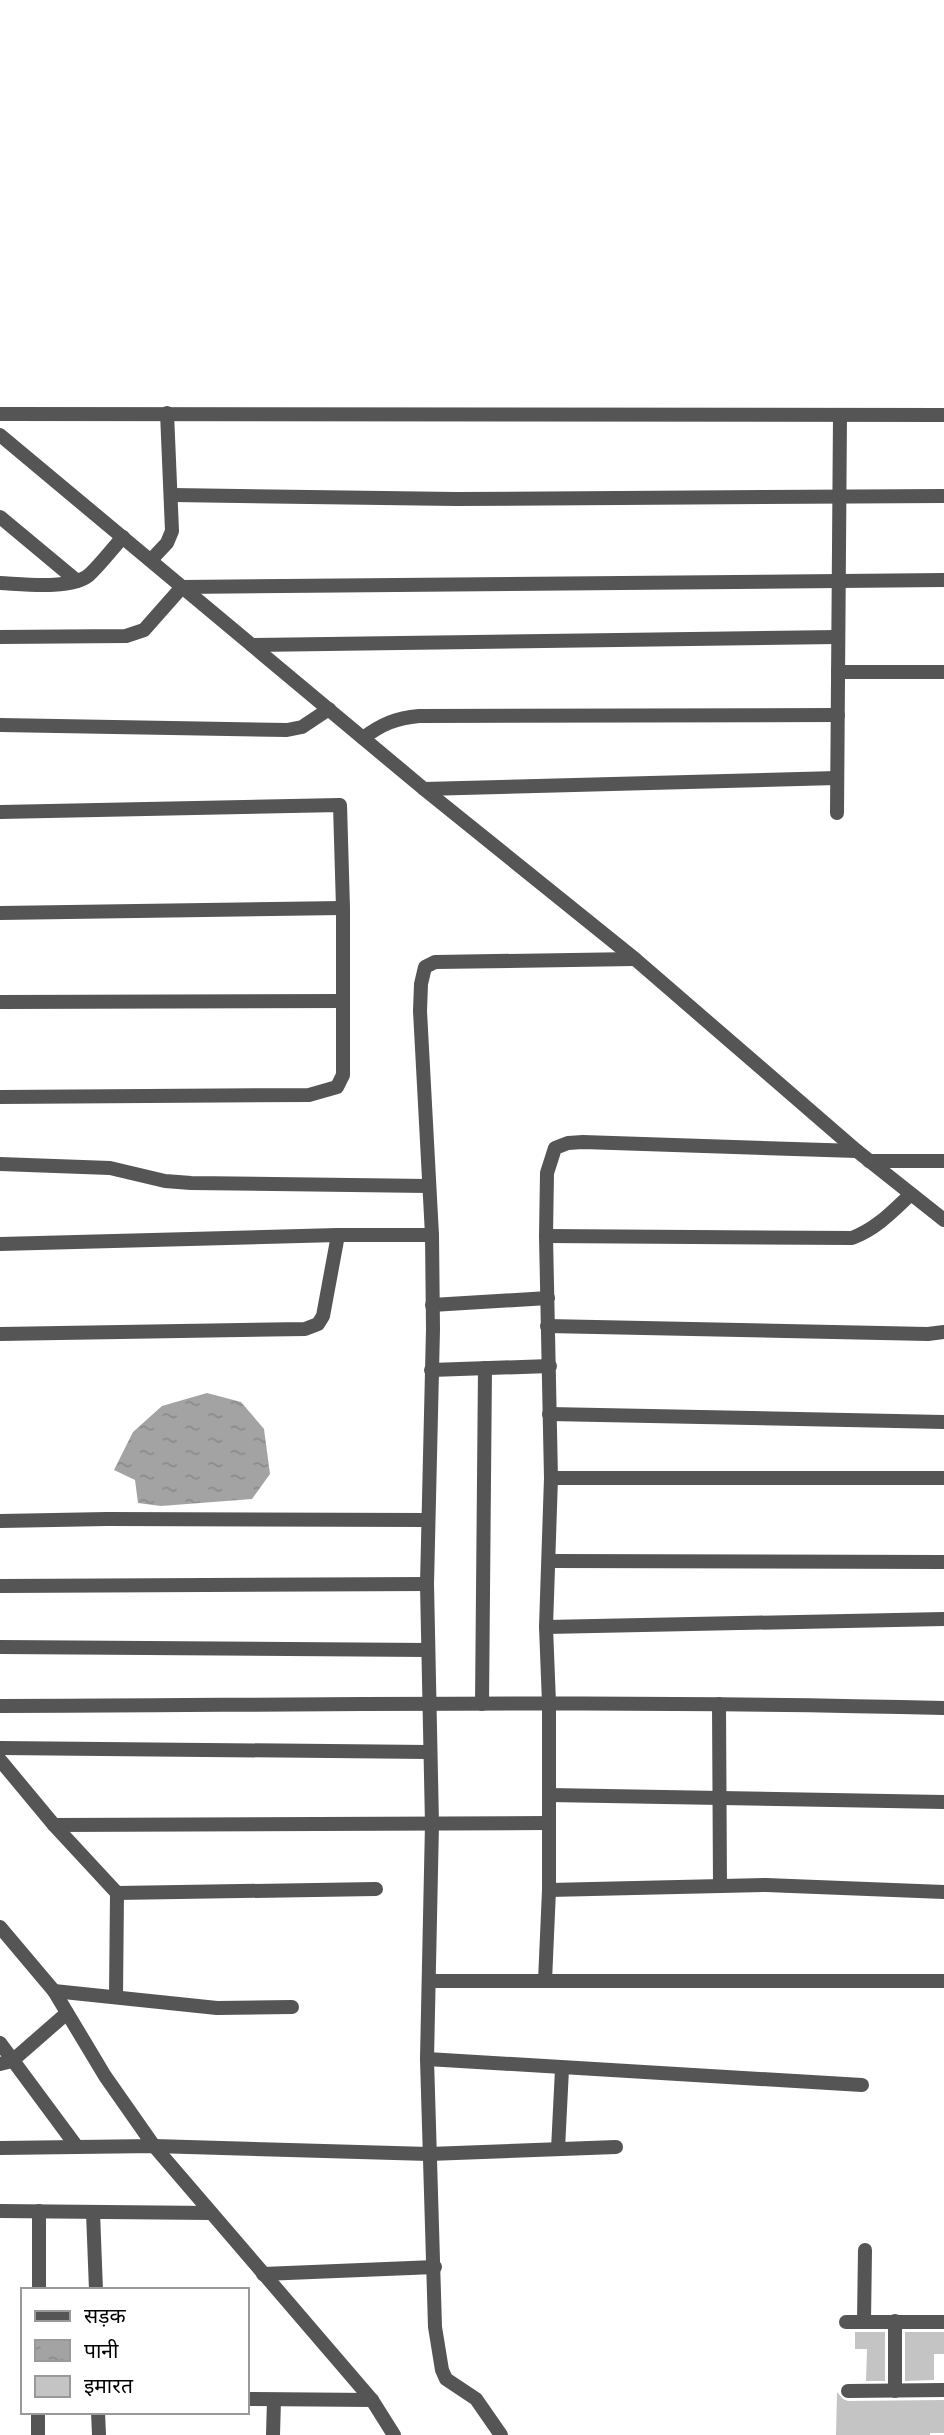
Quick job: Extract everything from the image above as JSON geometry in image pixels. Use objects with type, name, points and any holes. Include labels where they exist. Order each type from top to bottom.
[{"type":"street","points":[[150,560],[170,538],[172,495],[167,413]]},
{"type":"street","points":[[0,414],[944,415]]},
{"type":"street","points":[[837,813],[840,416]]},
{"type":"street","points":[[0,435],[424,789],[635,959],[857,1151],[944,1220]]},
{"type":"street","points":[[172,495],[456,499],[944,496]]},
{"type":"street","points":[[0,517],[77,581]]},
{"type":"street","points":[[0,583],[61,584],[77,581],[87,577],[123,537]]},
{"type":"street","points":[[0,637],[126,636],[137,633],[144,630],[183,587],[944,580]]},
{"type":"street","points":[[252,645],[838,637]]},
{"type":"street","points":[[838,672],[944,672]]},
{"type":"street","points":[[0,725],[287,730],[302,727],[329,709]]},
{"type":"street","points":[[363,738],[385,722],[419,716],[838,715]]},
{"type":"street","points":[[424,789],[837,778]]},
{"type":"street","points":[[0,812],[340,804],[343,908],[343,1075],[337,1087],[309,1095],[0,1097]]},
{"type":"street","points":[[0,913],[343,908]]},
{"type":"street","points":[[500,2435],[476,2399],[446,2379],[442,2370],[436,2327],[427,2059],[432,1824],[427,1520],[432,1235],[419,1011],[421,984],[425,967],[435,962],[635,959]]},
{"type":"street","points":[[0,1002],[343,1001]]},
{"type":"street","points":[[545,1981],[549,1890],[549,1703],[546,1627],[551,1478],[546,1236],[550,1160],[555,1148],[568,1143],[857,1151]]},
{"type":"street","points":[[869,1161],[944,1161]]},
{"type":"street","points":[[0,1164],[110,1168],[165,1181],[191,1183],[428,1186]]},
{"type":"street","points":[[546,1236],[852,1238],[880,1223],[910,1195]]},
{"type":"street","points":[[0,1334],[305,1329],[318,1324],[323,1316],[338,1235]]},
{"type":"street","points":[[0,1244],[432,1235]]},
{"type":"street","points":[[432,1305],[548,1298]]},
{"type":"street","points":[[547,1326],[928,1334],[944,1332]]},
{"type":"street","points":[[431,1370],[550,1366]]},
{"type":"street","points":[[482,1704],[485,1368]]},
{"type":"street","points":[[549,1414],[944,1422]]},
{"type":"street","points":[[551,1478],[944,1478]]},
{"type":"street","points":[[0,1521],[107,1518],[427,1520]]},
{"type":"street","points":[[550,1560],[944,1562]]},
{"type":"street","points":[[0,1586],[427,1584]]},
{"type":"street","points":[[546,1627],[944,1619]]},
{"type":"street","points":[[0,1647],[428,1650]]},
{"type":"street","points":[[0,1706],[549,1703],[944,1708]]},
{"type":"street","points":[[719,1704],[720,1886]]},
{"type":"street","points":[[0,1748],[429,1752]]},
{"type":"street","points":[[0,1760],[117,1894],[116,1996]]},
{"type":"street","points":[[549,1795],[944,1802]]},
{"type":"street","points":[[54,1825],[548,1823]]},
{"type":"street","points":[[549,1890],[766,1885],[944,1892]]},
{"type":"street","points":[[117,1894],[376,1889]]},
{"type":"street","points":[[0,1927],[54,1991],[105,2076],[154,2146],[372,2400],[394,2435]]},
{"type":"street","points":[[430,1981],[944,1981]]},
{"type":"street","points":[[54,1991],[217,2008],[292,2007]]},
{"type":"street","points":[[6,2062],[67,2013]]},
{"type":"street","points":[[0,2043],[6,2062],[77,2147]]},
{"type":"street","points":[[427,2059],[862,2085]]},
{"type":"street","points":[[558,2149],[562,2069]]},
{"type":"street","points":[[0,2148],[154,2146],[429,2154],[616,2147]]},
{"type":"street","points":[[0,2211],[211,2213]]},
{"type":"street","points":[[38,2288],[39,2211]]},
{"type":"street","points":[[93,2212],[96,2288]]},
{"type":"street","points":[[864,2321],[865,2250]]},
{"type":"street","points":[[263,2274],[435,2267]]},
{"type":"street","points":[[895,2321],[895,2391]]},
{"type":"street","points":[[846,2322],[944,2322]]},
{"type":"street","points":[[848,2391],[944,2390]]},
{"type":"street","points":[[248,2399],[372,2400]]},
{"type":"street","points":[[273,2435],[274,2400]]},
{"type":"street","points":[[38,2414],[38,2435]]},
{"type":"street","points":[[98,2414],[99,2435]]},
{"type":"water","points":[[207,1393],[241,1402],[264,1429],[270,1474],[252,1499],[161,1506],[138,1503],[135,1480],[114,1470],[133,1432],[162,1406]]},
{"type":"building","points":[[855,2332],[885,2332],[885,2381],[866,2381],[867,2349],[855,2349]]},
{"type":"building","points":[[905,2332],[944,2332],[944,2354],[934,2354],[934,2380],[905,2381]]},
{"type":"building","points":[[837,2392],[848,2401],[944,2400],[944,2433],[836,2435]]}]
